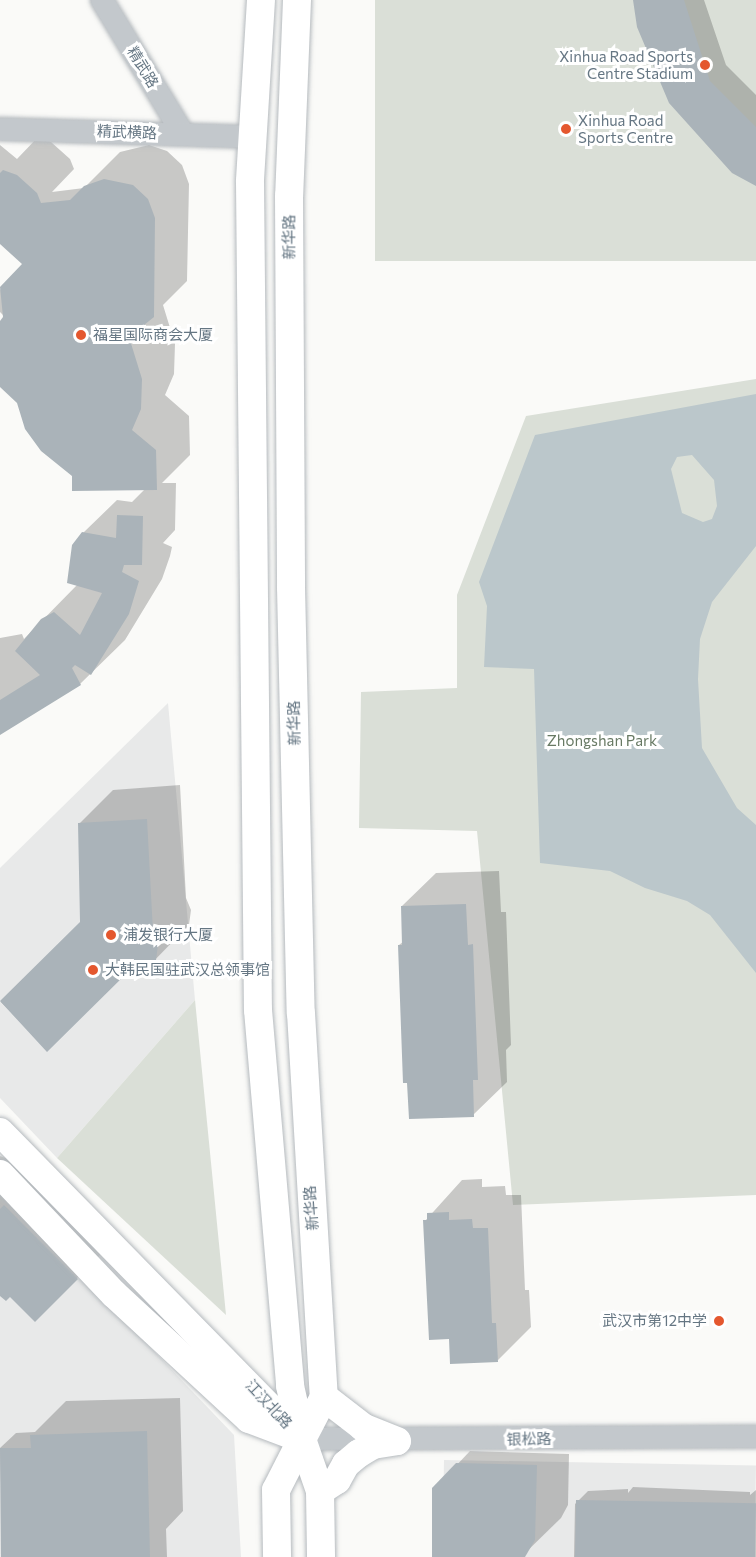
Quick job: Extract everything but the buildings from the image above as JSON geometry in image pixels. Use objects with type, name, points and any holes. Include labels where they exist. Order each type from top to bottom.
[{"type":"main road","points":[[261,0],[250,182],[251,581],[258,1010],[290,1386],[302,1439],[320,1491],[321,1557]]},
{"type":"main road","name":"新华路","points":[[297,0],[289,196],[291,587],[301,1025],[324,1396]]},
{"type":"main road","name":"江汉北路","points":[[0,1131],[134,1272],[259,1392],[302,1439]]},
{"type":"main road","name":"江汉北路","points":[[0,1174],[114,1294],[249,1419],[302,1439]]},
{"type":"main road","points":[[259,1392],[275,1394],[290,1386]]},
{"type":"main road","points":[[276,1490],[324,1396],[363,1427],[397,1441]]},
{"type":"main road","points":[[249,1419],[280,1454],[276,1490],[277,1557]]},
{"type":"main road","points":[[320,1491],[337,1480],[346,1464],[358,1454],[373,1445],[397,1441]]},
{"type":"street","name":"精武路","points":[[102,0],[183,134]]},
{"type":"street","name":"精武横路","points":[[0,129],[254,136]]},
{"type":"street","name":"银松路","points":[[302,1439],[397,1441],[756,1437]]},
{"type":"shaded area","points":[[756,394],[756,546],[712,602],[700,639],[698,679],[702,748],[737,808],[756,825],[756,973],[710,915],[687,901],[645,888],[610,871],[540,863],[534,669],[484,667],[487,606],[479,582],[535,435]],"holes":[[[692,455],[714,480],[717,506],[712,519],[703,522],[682,513],[671,469],[677,457]]]},
{"type":"shaded area","points":[[168,703],[195,1000],[57,1158],[0,1098],[0,868]]},
{"type":"shaded area","points":[[0,1190],[234,1435],[241,1557],[0,1557]]},
{"type":"shaded area","points":[[444,1460],[756,1465],[754,1557],[442,1557]]},
{"type":"green space","name":"Xinhua Road Sports Centre","points":[[375,0],[756,0],[756,261],[375,261]]},
{"type":"green space","name":"Zhongshan Park","points":[[756,379],[756,1195],[513,1205],[477,831],[359,828],[361,692],[457,688],[457,595],[526,416]]},
{"type":"green space","points":[[195,1000],[226,1315],[57,1158]]},
{"type":"place","name":"Xinhua Road Sports Centre Stadium","points":[[705,65]]},
{"type":"place","name":"Xinhua Road Sports Centre","points":[[566,129]]},
{"type":"place","name":"福星国际商会大厦","points":[[81,335]]},
{"type":"place","name":"浦发银行大厦","points":[[111,935]]},
{"type":"place","name":"大韩民国驻武汉总领事馆","points":[[93,970]]},
{"type":"place","name":"武汉市第12中学","points":[[719,1321]]}]
